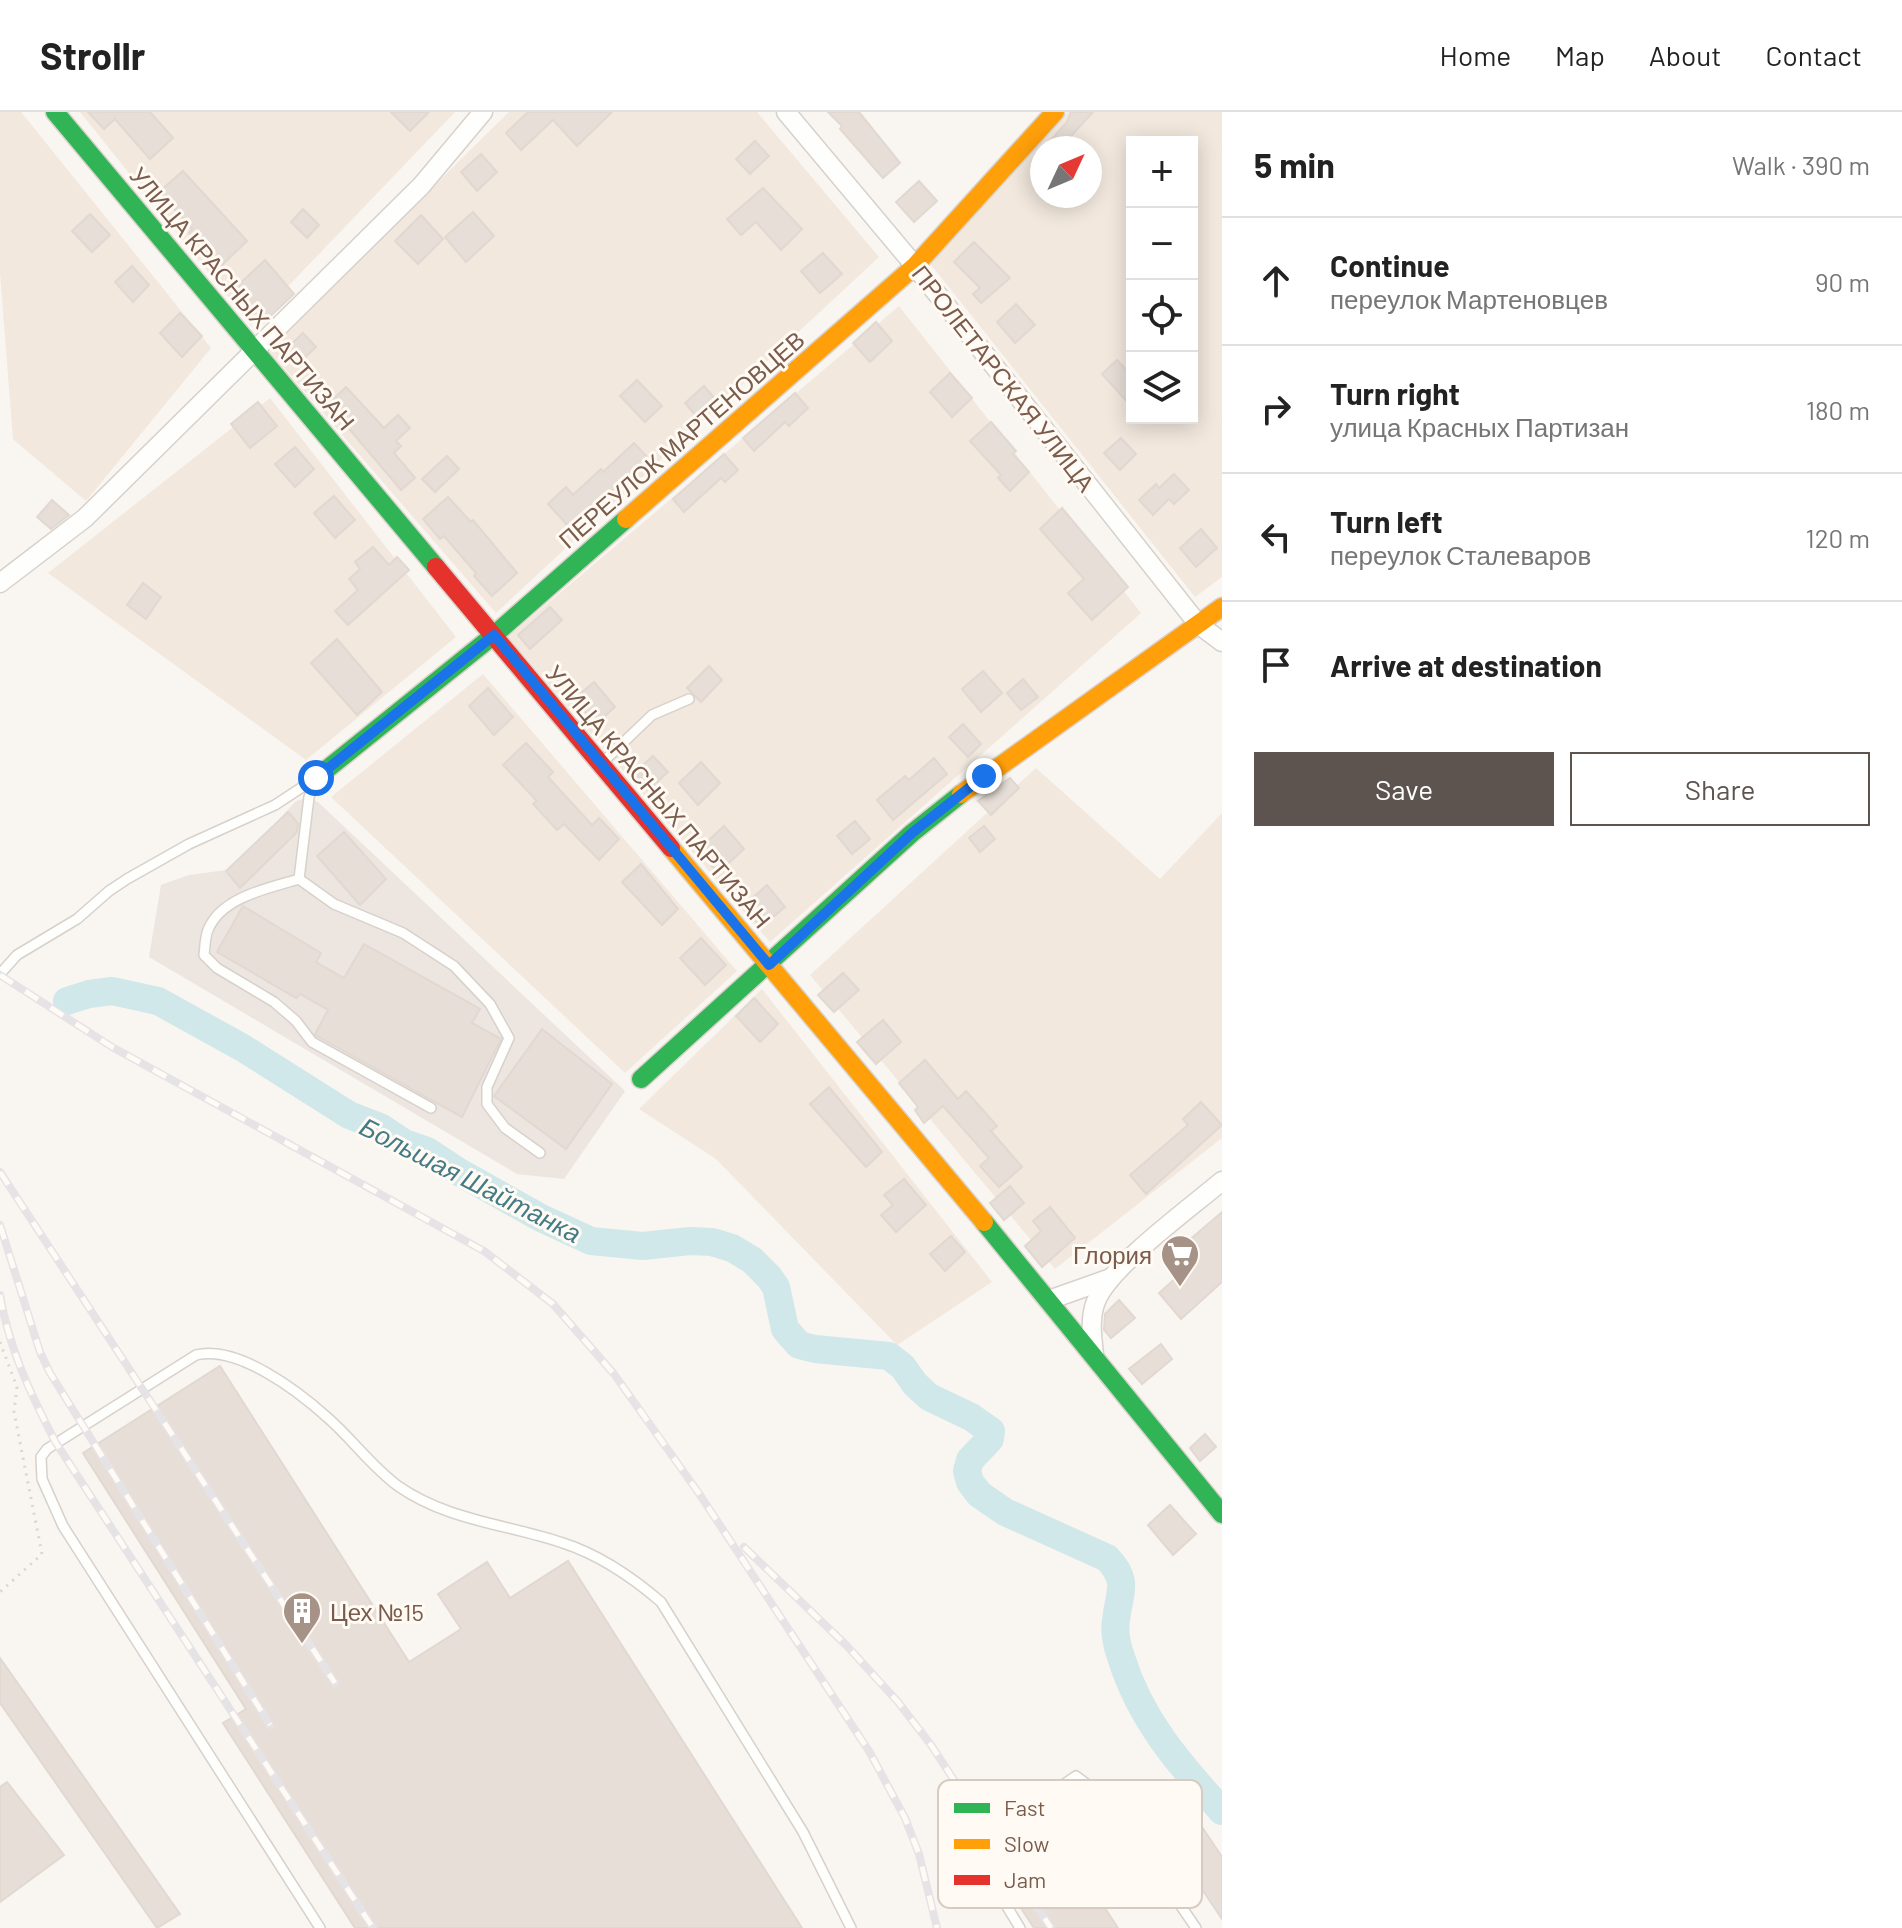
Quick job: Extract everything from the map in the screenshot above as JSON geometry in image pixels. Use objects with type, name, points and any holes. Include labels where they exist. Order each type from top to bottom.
[{"type":"street","name":"УЛИЦА КРАСНЫХ ПАРТИЗАН","points":[[55,112],[1049,1300],[1222,1514]]},
{"type":"street","points":[[0,583],[85,518],[421,186],[483,112]]},
{"type":"street","name":"ПРОЛЕТАРСКАЯ УЛИЦА","points":[[786,112],[915,266],[1198,624],[1222,642]]},
{"type":"street","name":"ПЕРЕУЛОК МАРТЕНОВЦЕВ","points":[[316,778],[494,635],[915,266],[1055,112]]},
{"type":"street","points":[[641,1079],[912,833],[984,776],[1222,607]]},
{"type":"street","points":[[1094,1355],[1091,1327],[1095,1302],[1108,1279],[1222,1181]]},
{"type":"street","points":[[1049,1300],[1108,1279]]},
{"type":"lane","points":[[601,764],[652,715],[689,699]]},
{"type":"lane","points":[[299,879],[309,797],[316,778]]},
{"type":"lane","points":[[0,974],[17,955],[77,919],[127,879],[189,844],[275,805],[316,778]]},
{"type":"lane","points":[[299,879],[220,909],[208,930],[204,955],[217,968],[274,1002],[296,1021],[312,1042],[431,1108]]},
{"type":"lane","points":[[299,879],[334,904],[403,933],[454,966],[490,1004],[509,1038],[487,1087],[487,1104],[505,1128],[540,1153]]},
{"type":"lane","points":[[320,1928],[63,1526],[42,1479],[41,1457],[47,1449],[196,1355],[204,1353],[227,1354],[246,1362],[307,1400],[328,1417],[382,1474],[415,1497],[456,1516],[550,1539],[588,1552],[637,1582],[661,1602],[803,1832],[851,1928]]},
{"type":"lane","points":[[1008,1908],[1020,1928]]},
{"type":"lane","points":[[1182,1908],[1196,1928]]},
{"type":"path","points":[[0,1342],[17,1387],[14,1412],[42,1554],[0,1592]]},
{"type":"shaded area","points":[[0,112],[21,112],[211,348],[86,501],[13,439],[0,273]]},
{"type":"shaded area","points":[[80,112],[455,112],[251,325]]},
{"type":"shaded area","points":[[509,112],[757,112],[879,257],[496,613],[268,349]]},
{"type":"shaded area","points":[[1068,112],[1222,112],[1222,577],[1195,597],[929,262],[1030,153],[1030,208],[1102,208],[1102,136],[1046,136]]},
{"type":"shaded area","points":[[899,306],[1141,613],[770,942],[508,637]]},
{"type":"shaded area","points":[[270,398],[456,637],[306,760],[48,573]]},
{"type":"shaded area","points":[[483,674],[737,971],[625,1073],[331,797]]},
{"type":"shaded area","points":[[1036,768],[1160,879],[1222,813],[1222,1138],[1055,1269],[810,975]]},
{"type":"shaded area","points":[[309,797],[319,803],[625,1091],[564,1179],[517,1174],[149,957],[161,885],[189,875],[234,869],[296,801]]},
{"type":"shaded area","points":[[762,989],[992,1282],[897,1345],[716,1159],[639,1109]]},
{"type":"building","points":[[88,112],[150,112],[173,138],[150,159],[115,119],[104,129]]},
{"type":"building","points":[[391,112],[429,112],[410,131]]},
{"type":"building","points":[[528,112],[612,112],[577,146],[553,120],[521,150],[506,133]]},
{"type":"building","points":[[828,112],[859,112],[900,163],[883,178]]},
{"type":"building","points":[[1071,112],[1093,112],[1071,136],[1055,136]]},
{"type":"building","points":[[755,141],[769,156],[750,174],[736,159]]},
{"type":"building","points":[[481,154],[497,172],[477,191],[461,172]]},
{"type":"building","points":[[183,171],[247,241],[220,267],[189,233],[192,229],[159,192]]},
{"type":"building","points":[[919,181],[937,201],[914,222],[896,202]]},
{"type":"building","points":[[763,188],[802,229],[781,250],[756,222],[741,235],[727,219]]},
{"type":"building","points":[[303,209],[319,225],[307,238],[291,222]]},
{"type":"building","points":[[473,212],[494,236],[466,262],[445,237]]},
{"type":"building","points":[[90,214],[110,235],[92,252],[72,231]]},
{"type":"building","points":[[421,215],[443,239],[418,264],[395,241]]},
{"type":"building","points":[[974,242],[1010,278],[981,303],[973,294],[980,288],[954,262]]},
{"type":"building","points":[[823,253],[842,274],[820,293],[801,271]]},
{"type":"building","points":[[265,260],[294,294],[264,322],[234,289]]},
{"type":"building","points":[[132,266],[149,285],[133,302],[115,282]]},
{"type":"building","points":[[1016,304],[1035,325],[1015,343],[997,322]]},
{"type":"building","points":[[180,313],[202,336],[182,357],[160,333]]},
{"type":"building","points":[[876,322],[892,341],[870,362],[853,343]]},
{"type":"building","points":[[303,333],[316,347],[297,365],[284,351]]},
{"type":"building","points":[[1117,360],[1126,370],[1126,400],[1102,374]]},
{"type":"building","points":[[950,373],[972,398],[952,417],[930,392]]},
{"type":"building","points":[[637,380],[662,406],[645,422],[620,396]]},
{"type":"building","points":[[704,386],[716,400],[698,418],[685,403]]},
{"type":"building","points":[[346,387],[384,428],[398,415],[410,428],[396,441],[401,446],[394,453],[415,478],[401,490],[328,404]]},
{"type":"building","points":[[795,393],[808,408],[789,426],[785,422],[754,451],[743,438]]},
{"type":"building","points":[[258,402],[277,426],[250,448],[231,424]]},
{"type":"building","points":[[991,422],[1029,472],[1010,491],[998,478],[1001,475],[970,441]]},
{"type":"building","points":[[1121,438],[1136,454],[1120,470],[1104,453]]},
{"type":"building","points":[[634,443],[648,458],[571,529],[548,504],[566,487],[573,495]]},
{"type":"building","points":[[295,447],[314,469],[295,487],[275,464]]},
{"type":"building","points":[[724,454],[738,470],[725,482],[721,478],[684,512],[673,499]]},
{"type":"building","points":[[447,456],[459,469],[435,492],[422,479]]},
{"type":"building","points":[[1174,474],[1189,490],[1174,504],[1169,499],[1153,515],[1139,500],[1156,484],[1159,488]]},
{"type":"building","points":[[334,496],[355,520],[335,538],[314,513]]},
{"type":"building","points":[[448,497],[471,522],[473,520],[517,573],[492,596],[444,536],[440,539],[423,519]]},
{"type":"building","points":[[52,500],[69,515],[51,529],[37,517]]},
{"type":"building","points":[[1062,508],[1128,587],[1092,620],[1068,593],[1084,579],[1040,529]]},
{"type":"building","points":[[1201,529],[1217,548],[1196,567],[1180,548]]},
{"type":"building","points":[[373,547],[389,565],[397,557],[409,570],[348,625],[335,611],[358,590],[349,579],[360,569],[355,562]]},
{"type":"building","points":[[143,583],[161,597],[146,619],[127,605]]},
{"type":"building","points":[[550,607],[562,620],[530,649],[518,635]]},
{"type":"building","points":[[337,639],[382,692],[357,715],[311,663]]},
{"type":"building","points":[[709,666],[722,680],[701,702],[687,688]]},
{"type":"building","points":[[983,671],[1002,693],[981,712],[962,689]]},
{"type":"building","points":[[1023,679],[1038,697],[1021,710],[1007,693]]},
{"type":"building","points":[[594,682],[615,707],[596,724],[574,699]]},
{"type":"building","points":[[488,688],[513,717],[494,735],[469,706]]},
{"type":"building","points":[[963,724],[981,744],[968,757],[949,737]]},
{"type":"building","points":[[526,743],[553,772],[548,777],[592,825],[599,818],[619,839],[599,860],[564,824],[557,830],[533,804],[537,801],[503,765]]},
{"type":"building","points":[[653,756],[668,772],[648,790],[634,773]]},
{"type":"building","points":[[934,758],[947,774],[893,820],[877,800],[905,776],[909,780]]},
{"type":"building","points":[[701,762],[720,783],[698,805],[679,783]]},
{"type":"building","points":[[1010,778],[1019,788],[991,815],[978,801]]},
{"type":"building","points":[[288,812],[298,823],[297,832],[240,888],[226,871]]},
{"type":"building","points":[[855,821],[870,839],[852,854],[837,836]]},
{"type":"building","points":[[724,826],[744,849],[718,873],[698,850]]},
{"type":"building","points":[[984,826],[995,839],[980,852],[969,838]]},
{"type":"building","points":[[344,832],[386,879],[360,905],[317,856]]},
{"type":"building","points":[[641,864],[678,909],[662,925],[622,882]]},
{"type":"building","points":[[767,885],[785,907],[761,927],[743,906]]},
{"type":"building","points":[[243,906],[321,953],[316,962],[344,978],[364,944],[480,1009],[472,1023],[501,1039],[462,1117],[317,1036],[315,1034],[328,1010],[300,994],[296,998],[217,952]]},
{"type":"building","points":[[701,938],[726,965],[705,985],[680,958]]},
{"type":"building","points":[[843,973],[859,990],[834,1012],[818,995]]},
{"type":"building","points":[[754,998],[778,1024],[760,1042],[736,1016]]},
{"type":"building","points":[[883,1020],[901,1042],[876,1064],[857,1042]]},
{"type":"building","points":[[542,1029],[612,1084],[566,1149],[494,1096]]},
{"type":"building","points":[[925,1060],[958,1099],[966,1091],[997,1126],[991,1131],[1022,1167],[999,1187],[980,1166],[989,1158],[943,1106],[924,1123],[915,1110],[918,1107],[899,1083]]},
{"type":"building","points":[[829,1087],[882,1152],[866,1167],[810,1104]]},
{"type":"building","points":[[1201,1102],[1222,1125],[1146,1194],[1130,1175],[1188,1125],[1183,1119]]},
{"type":"building","points":[[904,1179],[926,1205],[896,1232],[881,1215],[893,1205],[884,1195]]},
{"type":"building","points":[[1010,1186],[1024,1203],[1004,1220],[990,1203]]},
{"type":"building","points":[[1050,1207],[1075,1238],[1042,1267],[1025,1246],[1041,1231],[1033,1221]]},
{"type":"building","points":[[1222,1212],[1222,1282],[1181,1319],[1159,1293],[1186,1269],[1173,1254]]},
{"type":"building","points":[[951,1236],[965,1252],[945,1271],[930,1254]]},
{"type":"building","points":[[1119,1300],[1135,1318],[1111,1338],[1104,1330],[1105,1314]]},
{"type":"building","points":[[1161,1344],[1172,1359],[1142,1384],[1129,1369]]},
{"type":"building","name":"Цех №15","points":[[220,1366],[409,1662],[461,1629],[438,1594],[487,1562],[510,1598],[568,1561],[802,1928],[355,1928],[223,1723],[246,1709],[83,1453]]},
{"type":"building","points":[[1205,1434],[1216,1447],[1200,1461],[1190,1448]]},
{"type":"building","points":[[1170,1505],[1196,1534],[1173,1555],[1148,1525]]},
{"type":"building","points":[[0,1658],[180,1914],[157,1928],[0,1703]]},
{"type":"building","points":[[7,1782],[64,1855],[0,1902],[0,1787]]},
{"type":"building","points":[[1202,1827],[1222,1857],[1222,1919],[1202,1889]]},
{"type":"building","points":[[1021,1908],[1105,1908],[1118,1928],[1034,1928]]},
{"type":"waterway","name":"Большая Шайтанка","points":[[67,1001],[112,991],[158,1001],[243,1048],[349,1115],[427,1151],[541,1218],[591,1241],[643,1246],[712,1242],[732,1248],[752,1260],[776,1287],[785,1329],[799,1345],[889,1356],[929,1397],[971,1417],[991,1431],[990,1439],[970,1460],[967,1471],[970,1482],[979,1494],[1005,1512],[1107,1558],[1114,1566],[1121,1581],[1116,1639],[1129,1679],[1162,1740],[1195,1780]]},
{"type":"waterway","name":"Большая Шайтанка","points":[[1202,1788],[1222,1811]]},
{"type":"railway","points":[[0,975],[112,1047],[484,1251],[553,1304],[614,1374],[698,1492],[869,1751],[905,1818],[919,1854],[937,1928]]},
{"type":"railway","points":[[0,1172],[335,1683]]},
{"type":"railway","points":[[0,1225],[40,1352],[50,1373],[270,1725]]},
{"type":"railway","points":[[0,1295],[22,1371],[56,1443],[373,1928]]},
{"type":"railway","points":[[744,1547],[847,1646],[898,1702],[954,1780]]},
{"type":"railway","points":[[1038,1908],[1051,1928]]},
{"type":"traffic: fast","points":[[55,112],[436,567]]},
{"type":"traffic: fast","points":[[316,778],[494,635],[626,519]]},
{"type":"traffic: fast","points":[[641,1079],[912,833],[961,794]]},
{"type":"traffic: fast","points":[[984,1222],[1222,1514]]},
{"type":"traffic: slow","points":[[626,519],[915,266],[1055,112]]},
{"type":"traffic: slow","points":[[961,794],[1222,607]]},
{"type":"traffic: slow","points":[[671,848],[984,1222]]},
{"type":"traffic: jam","points":[[436,567],[671,848]]},
{"type":"place","name":"Глория","points":[[1180,1288]]},
{"type":"place","name":"Цех №15","points":[[302,1645]]},
{"type":"route","points":[[316,778],[494,635],[769,965],[912,833],[984,776]]}]
